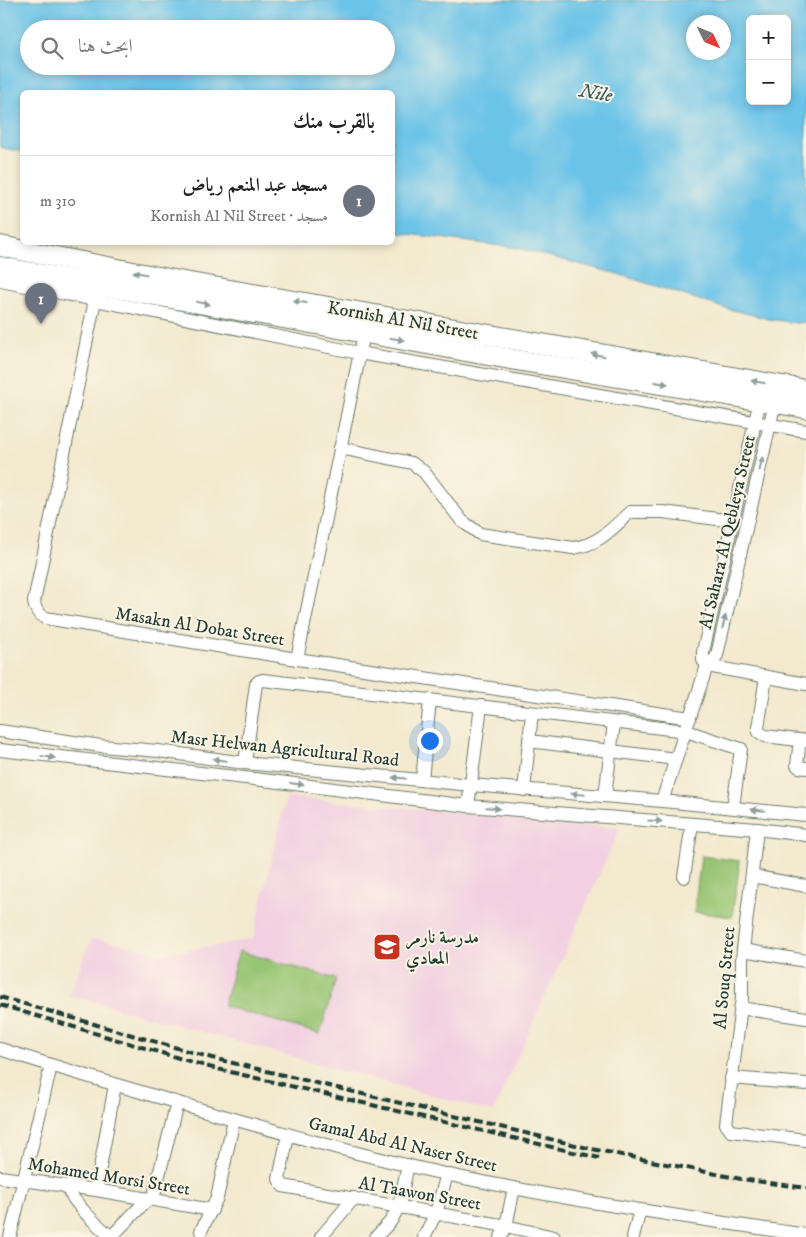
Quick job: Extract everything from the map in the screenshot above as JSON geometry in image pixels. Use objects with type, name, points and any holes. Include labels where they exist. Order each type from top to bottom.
[{"type":"highway","name":"Kornish Al Nil Street","points":[[6,247],[182,291],[364,333],[806,408]]},
{"type":"highway","name":"Kornish Al Nil Street","points":[[2,275],[97,293],[182,291],[806,390]]},
{"type":"street","points":[[2,275],[6,247]]},
{"type":"street","points":[[97,293],[359,353],[806,431]]},
{"type":"street","name":"Masakn Al Dobat Street","points":[[97,293],[34,602],[37,612],[45,618],[297,659],[690,718]]},
{"type":"street","points":[[297,659],[364,333]]},
{"type":"street","name":"Al Sahara Al Qebleya Street","points":[[707,666],[703,660],[703,652],[755,422],[767,401]]},
{"type":"street","name":"Al Sahara Al Qebleya Street","points":[[662,801],[707,666],[713,662],[717,655],[770,425],[767,401]]},
{"type":"street","points":[[340,448],[412,464],[424,472],[462,521],[480,534],[573,548],[587,546],[594,542],[609,532],[630,512],[663,512],[733,521]]},
{"type":"street","points":[[707,666],[806,684]]},
{"type":"street","points":[[766,677],[759,732],[765,736],[803,740],[797,765],[806,768]]},
{"type":"street","points":[[245,763],[256,684],[261,680],[686,731],[741,749],[733,807]]},
{"type":"street","points":[[422,780],[430,700]]},
{"type":"street","points":[[468,806],[481,706]]},
{"type":"street","points":[[524,790],[532,713]]},
{"type":"street","points":[[605,796],[614,722]]},
{"type":"street","name":"Masr Helwan Agricultural Road","points":[[0,731],[101,746],[158,751],[273,766],[470,786],[733,807],[806,815]]},
{"type":"street","points":[[529,741],[676,759]]},
{"type":"street","name":"Masr Helwan Agricultural Road","points":[[0,750],[468,806],[757,829],[806,835]]},
{"type":"street","points":[[271,781],[273,766]]},
{"type":"street","points":[[785,832],[788,812]]},
{"type":"street","points":[[684,877],[692,824]]},
{"type":"street","name":"Al Souq Street","points":[[757,829],[742,959],[743,988],[726,1124],[731,1131],[806,1140]]},
{"type":"street","points":[[752,876],[806,886]]},
{"type":"street","points":[[743,950],[806,960]]},
{"type":"street","points":[[740,1008],[806,1018]]},
{"type":"street","name":"Gamal Abd Al Naser Street","points":[[0,1049],[51,1066],[288,1135],[408,1165],[514,1188],[640,1210],[806,1235]]},
{"type":"street","points":[[10,1237],[51,1066]]},
{"type":"street","points":[[731,1078],[806,1084]]},
{"type":"street","points":[[96,1190],[115,1085]]},
{"type":"street","points":[[66,1186],[84,1213],[114,1236],[151,1199],[177,1103]]},
{"type":"street","points":[[201,1232],[217,1198],[234,1119]]},
{"type":"street","name":"Al Taawon Street","points":[[288,1135],[279,1178],[280,1184],[287,1188],[436,1213],[504,1231],[554,1237]]},
{"type":"street","points":[[376,1237],[390,1221],[399,1206],[408,1165]]},
{"type":"street","points":[[424,1237],[436,1213],[447,1174]]},
{"type":"street","name":"Mohamed Morsi Street","points":[[0,1177],[96,1190],[212,1210]]},
{"type":"street","points":[[504,1231],[514,1188]]},
{"type":"street","points":[[321,1237],[354,1198]]},
{"type":"street","points":[[633,1237],[640,1210]]},
{"type":"shaded area","name":"مدرسة نارمر المعادي","points":[[286,797],[620,828],[493,1112],[69,995],[91,939],[104,940],[165,954],[253,939]]},
{"type":"green space","points":[[701,856],[740,861],[732,917],[694,912]]},
{"type":"green space","points":[[239,951],[336,979],[320,1034],[223,1006]]},
{"type":"water","name":"Nile","points":[[0,0],[806,0],[806,322],[796,323],[769,319],[724,308],[618,274],[517,248],[395,232],[395,90],[20,90],[20,152],[0,147]]},
{"type":"railway","points":[[0,997],[212,1058],[592,1149],[741,1179],[806,1188]]},
{"type":"railway","points":[[0,1005],[209,1067],[599,1158]]},
{"type":"place","name":"مسجد عبد المنعم رياض","points":[[41,324]]},
{"type":"place","name":"مدرسة نارمر المعادي","points":[[387,947]]}]
